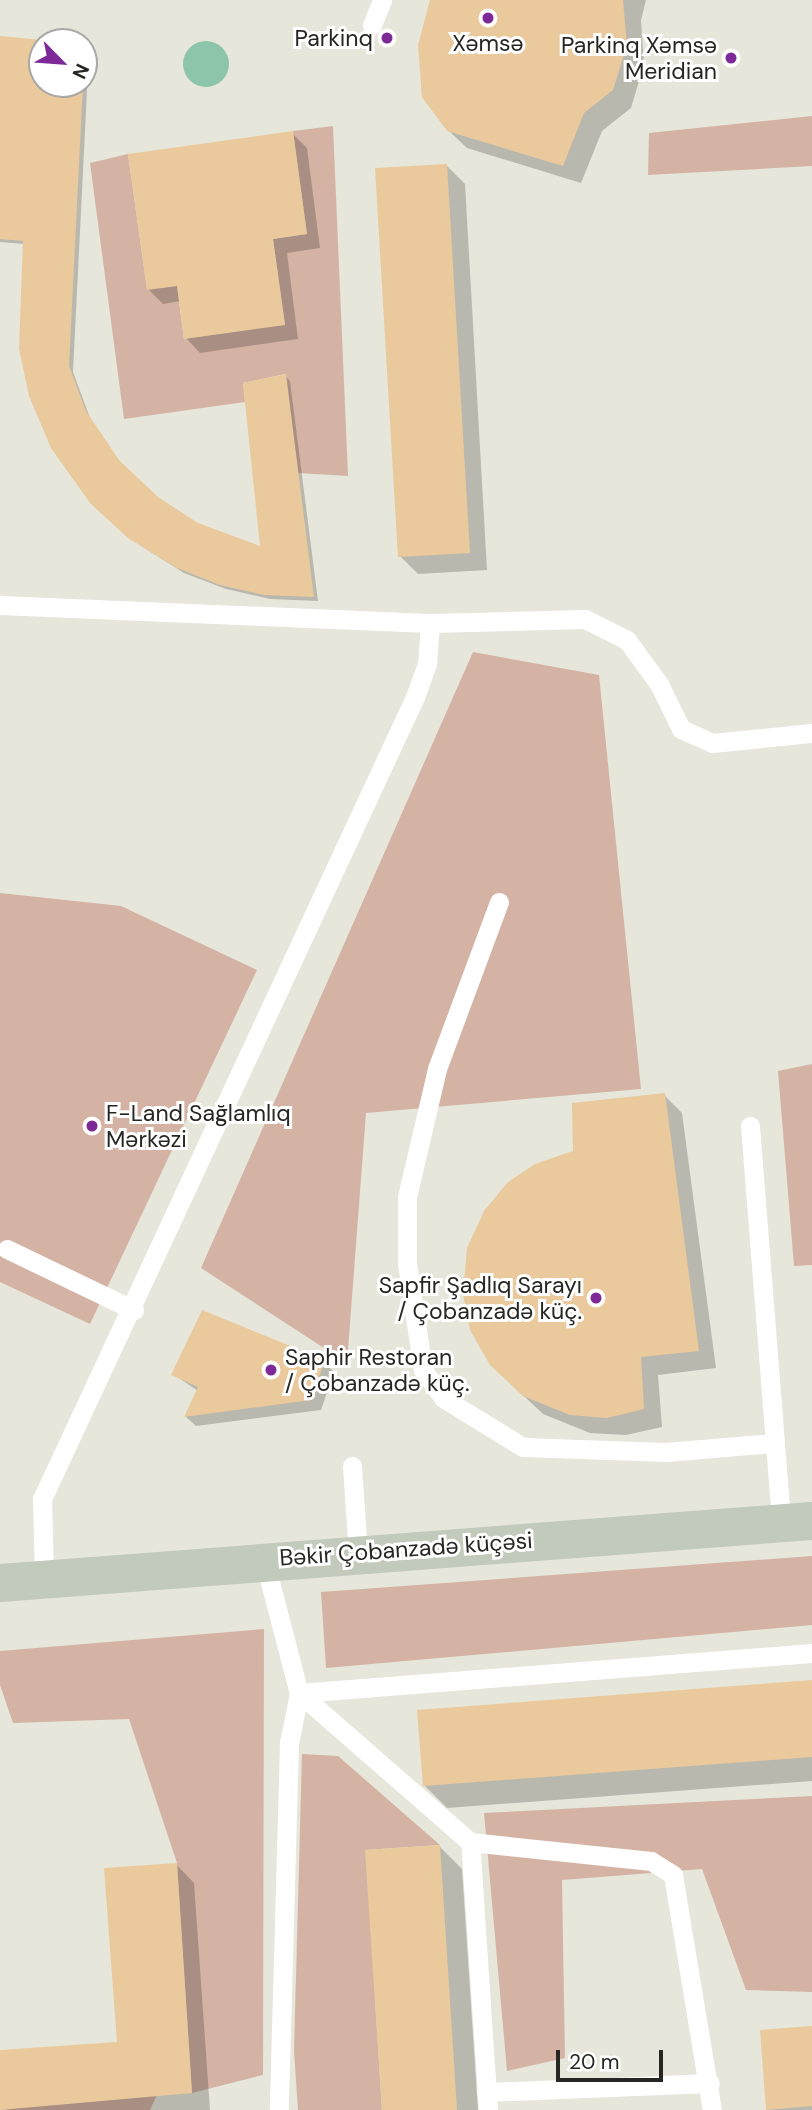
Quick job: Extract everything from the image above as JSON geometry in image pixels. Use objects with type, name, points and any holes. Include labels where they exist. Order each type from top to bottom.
[{"type":"street","name":"Bəkir Çobanzadə küçəsi","points":[[0,1583],[264,1559],[796,1522]]},
{"type":"lane","points":[[372,24],[382,0]]},
{"type":"lane","points":[[0,605],[430,624],[585,619],[627,640],[659,684],[681,729],[712,743],[812,733]]},
{"type":"lane","points":[[44,1579],[42,1499],[134,1310],[415,697],[427,664],[430,624]]},
{"type":"lane","points":[[499,902],[437,1069],[407,1197],[407,1263],[424,1370],[443,1398],[523,1447],[666,1452],[774,1443]]},
{"type":"lane","points":[[750,1126],[774,1443],[796,1522]]},
{"type":"lane","points":[[6,1249],[134,1310]]},
{"type":"lane","points":[[352,1466],[358,1553]]},
{"type":"lane","points":[[264,1559],[299,1693],[289,1743],[279,2110]]},
{"type":"lane","points":[[299,1693],[812,1653]]},
{"type":"lane","points":[[299,1693],[470,1842],[651,1861],[673,1875],[710,2083],[712,2110]]},
{"type":"lane","points":[[470,1842],[487,2101],[710,2083]]},
{"type":"shaded area","points":[[206,41],[223,47],[229,64],[223,81],[206,87],[189,81],[183,64],[189,47]]},
{"type":"shaded area","points":[[812,116],[812,166],[648,175],[649,133]]},
{"type":"shaded area","points":[[333,126],[348,476],[298,473],[285,374],[243,383],[245,402],[124,419],[90,163],[128,154],[147,289],[177,286],[184,339],[285,324],[273,239],[307,234],[293,131]]},
{"type":"shaded area","points":[[473,652],[599,675],[641,1089],[366,1113],[347,1363],[201,1268]]},
{"type":"shaded area","name":"F-Land Sağlamlıq Mərkəzi","points":[[0,893],[121,906],[257,970],[90,1324],[0,1282]]},
{"type":"shaded area","points":[[812,1064],[812,1265],[794,1266],[778,1071]]},
{"type":"shaded area","points":[[812,1556],[812,1625],[326,1668],[321,1592]]},
{"type":"shaded area","points":[[264,1629],[263,2075],[192,2093],[177,1863],[129,1719],[13,1723],[0,1685],[0,1651]]},
{"type":"shaded area","points":[[302,1754],[338,1756],[440,1845],[366,1850],[382,2110],[298,2110],[294,2051]]},
{"type":"shaded area","points":[[812,1796],[812,1992],[746,1990],[702,1869],[562,1880],[565,2058],[507,2071],[484,1813]]},
{"type":"shaded area","points":[[157,2095],[150,2110],[7,2110],[6,2106]]},
{"type":"building","points":[[430,0],[623,0],[627,45],[613,90],[584,113],[563,166],[447,131],[422,97],[418,45]]},
{"type":"building","points":[[0,36],[28,39],[28,98],[82,98],[69,366],[86,411],[119,460],[158,497],[198,523],[260,546],[243,383],[286,374],[314,597],[264,595],[220,585],[177,568],[128,538],[90,503],[51,448],[29,396],[19,349],[23,241],[0,239]]},
{"type":"building","points":[[293,131],[307,234],[273,239],[285,325],[184,339],[177,286],[147,290],[128,154]]},
{"type":"building","points":[[447,164],[470,553],[398,557],[375,168]]},
{"type":"building","points":[[665,1093],[699,1351],[641,1357],[644,1409],[607,1418],[570,1415],[523,1396],[490,1365],[470,1330],[463,1294],[467,1248],[484,1211],[508,1182],[535,1164],[573,1151],[572,1103]]},
{"type":"building","points":[[202,1310],[325,1360],[311,1400],[184,1417],[198,1387],[171,1375]]},
{"type":"building","points":[[812,1680],[812,1757],[423,1786],[417,1710]]},
{"type":"building","points":[[440,1845],[457,2110],[382,2110],[365,1850]]},
{"type":"building","points":[[177,1863],[192,2093],[0,2110],[0,2050],[117,2042],[104,1868]]},
{"type":"building","points":[[812,2026],[812,2106],[766,2110],[760,2030]]},
{"type":"place","name":"Xəmsə","points":[[488,18]]},
{"type":"place","name":"Parkinq","points":[[387,38]]},
{"type":"place","name":"Parkinq Xəmsə Meridian","points":[[731,58]]},
{"type":"place","name":"F-Land Sağlamlıq Mərkəzi","points":[[92,1126]]},
{"type":"place","name":"Sapfir Şadlıq Sarayı / Çobanzadə küç.","points":[[596,1298]]},
{"type":"place","name":"Saphir Restoran / Çobanzadə küç.","points":[[271,1370]]}]
